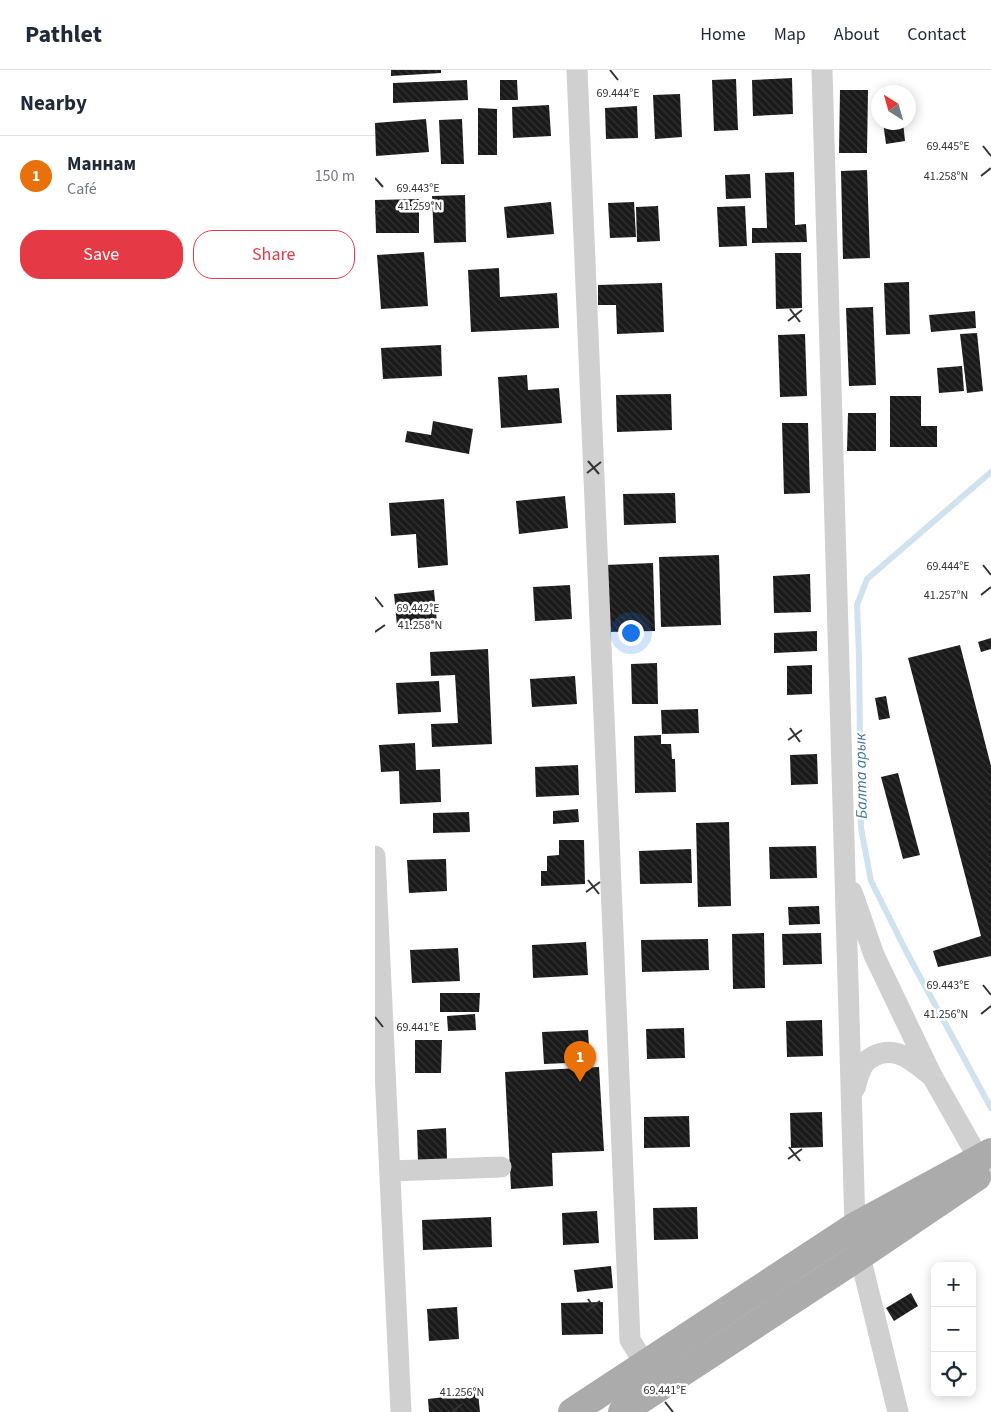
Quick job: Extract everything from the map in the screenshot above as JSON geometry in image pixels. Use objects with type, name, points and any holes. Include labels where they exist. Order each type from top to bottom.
[{"type":"main road","points":[[572,1412],[855,1226],[986,1162]]},
{"type":"main road","points":[[622,1412],[860,1256],[986,1162]]},
{"type":"street","points":[[577,70],[630,1340],[645,1364]]},
{"type":"street","points":[[822,70],[855,1226],[860,1256],[898,1412]]},
{"type":"street","points":[[375,856],[401,1412]]},
{"type":"street","points":[[845,872],[874,955],[932,1076],[986,1162]]},
{"type":"street","points":[[852,1098],[861,1069],[867,1060],[880,1053],[894,1052],[907,1057],[932,1076]]},
{"type":"street","points":[[390,1170],[501,1167]]},
{"type":"building","points":[[391,70],[441,70],[441,73],[391,76]]},
{"type":"building","points":[[792,78],[793,114],[753,116],[752,80]]},
{"type":"building","points":[[736,79],[738,130],[714,131],[712,80]]},
{"type":"building","points":[[467,80],[468,100],[393,103],[393,83]]},
{"type":"building","points":[[500,80],[517,80],[518,100],[500,100]]},
{"type":"building","points":[[840,90],[868,90],[867,153],[839,153]]},
{"type":"building","points":[[680,94],[682,137],[655,139],[653,95]]},
{"type":"building","points":[[549,105],[551,136],[513,138],[512,107]]},
{"type":"building","points":[[637,106],[638,138],[606,139],[605,108]]},
{"type":"building","points":[[478,108],[497,109],[497,155],[478,155]]},
{"type":"building","points":[[426,119],[429,152],[376,156],[375,123]]},
{"type":"building","points":[[462,119],[464,164],[441,164],[439,120]]},
{"type":"building","points":[[884,130],[904,130],[905,141],[886,144]]},
{"type":"building","points":[[867,170],[870,258],[843,259],[841,171]]},
{"type":"building","points":[[794,172],[795,225],[806,224],[807,242],[752,243],[752,228],[767,228],[765,173]]},
{"type":"building","points":[[750,174],[751,198],[726,199],[725,175]]},
{"type":"building","points":[[465,195],[466,242],[434,243],[432,196]]},
{"type":"building","points":[[419,199],[419,233],[376,233],[375,200]]},
{"type":"building","points":[[551,202],[554,234],[507,238],[504,207]]},
{"type":"building","points":[[634,202],[636,237],[610,238],[608,203]]},
{"type":"building","points":[[658,206],[660,241],[637,242],[636,207]]},
{"type":"building","points":[[745,206],[747,246],[719,247],[717,207]]},
{"type":"building","points":[[424,252],[428,306],[381,309],[377,255]]},
{"type":"building","points":[[775,253],[801,253],[802,308],[776,309]]},
{"type":"building","points":[[499,268],[500,297],[557,293],[559,328],[471,332],[468,270]]},
{"type":"building","points":[[909,282],[910,334],[886,335],[884,283]]},
{"type":"building","points":[[662,283],[664,332],[617,334],[616,305],[598,305],[598,285]]},
{"type":"building","points":[[873,307],[876,385],[849,386],[846,308]]},
{"type":"building","points":[[975,311],[976,328],[931,332],[929,315]]},
{"type":"building","points":[[977,333],[983,391],[967,393],[960,334]]},
{"type":"building","points":[[805,334],[807,396],[780,397],[778,335]]},
{"type":"building","points":[[441,345],[442,376],[383,379],[381,348]]},
{"type":"building","points":[[962,366],[964,391],[939,393],[937,368]]},
{"type":"building","points":[[527,375],[528,390],[559,388],[562,423],[501,428],[498,377]]},
{"type":"building","points":[[671,394],[672,430],[617,432],[616,395]]},
{"type":"building","points":[[890,396],[921,396],[921,426],[937,426],[937,447],[890,447]]},
{"type":"building","points":[[848,413],[876,413],[876,451],[847,451]]},
{"type":"building","points":[[433,421],[473,429],[469,454],[405,442],[407,431],[431,435]]},
{"type":"building","points":[[782,423],[808,423],[810,493],[784,494]]},
{"type":"building","points":[[675,493],[676,523],[624,525],[623,494]]},
{"type":"building","points":[[565,496],[568,528],[519,534],[516,501]]},
{"type":"building","points":[[444,499],[448,565],[418,568],[416,534],[391,536],[389,503]]},
{"type":"building","points":[[719,555],[721,625],[661,627],[659,557]]},
{"type":"building","points":[[653,563],[655,631],[607,632],[605,565]]},
{"type":"building","points":[[810,574],[811,612],[774,613],[773,576]]},
{"type":"building","points":[[570,585],[572,619],[535,621],[533,587]]},
{"type":"building","points":[[434,590],[437,623],[397,626],[394,594]]},
{"type":"building","points":[[817,631],[817,651],[774,653],[774,633]]},
{"type":"building","points":[[991,638],[991,649],[981,652],[978,642]]},
{"type":"building","points":[[960,645],[991,766],[991,956],[938,967],[933,951],[981,936],[908,658]]},
{"type":"building","points":[[488,649],[492,744],[432,747],[431,724],[458,723],[455,675],[431,676],[430,652]]},
{"type":"building","points":[[657,663],[658,704],[632,704],[631,664]]},
{"type":"building","points":[[812,665],[812,694],[787,695],[787,666]]},
{"type":"building","points":[[575,676],[577,704],[532,707],[530,679]]},
{"type":"building","points":[[439,681],[441,712],[398,714],[396,683]]},
{"type":"building","points":[[886,696],[890,718],[879,720],[875,698]]},
{"type":"building","points":[[698,709],[699,733],[662,734],[661,710]]},
{"type":"building","points":[[661,735],[661,744],[671,744],[672,759],[675,759],[676,792],[635,793],[634,736]]},
{"type":"building","points":[[415,743],[416,770],[440,769],[441,802],[400,804],[399,771],[381,772],[379,745]]},
{"type":"building","points":[[817,754],[818,784],[791,785],[790,755]]},
{"type":"building","points":[[578,765],[579,795],[536,797],[535,767]]},
{"type":"building","points":[[898,773],[920,855],[903,859],[881,777]]},
{"type":"building","points":[[578,809],[579,822],[553,824],[553,811]]},
{"type":"building","points":[[469,812],[470,832],[433,833],[433,813]]},
{"type":"building","points":[[729,822],[731,906],[698,907],[696,823]]},
{"type":"building","points":[[559,840],[584,840],[585,884],[541,886],[541,871],[547,871],[547,856],[559,855]]},
{"type":"building","points":[[816,846],[817,878],[770,879],[769,847]]},
{"type":"building","points":[[691,849],[692,883],[640,884],[639,851]]},
{"type":"building","points":[[446,859],[447,891],[409,893],[407,860]]},
{"type":"building","points":[[819,906],[820,924],[789,925],[788,907]]},
{"type":"building","points":[[764,933],[765,988],[733,989],[732,934]]},
{"type":"building","points":[[821,933],[822,964],[783,965],[782,934]]},
{"type":"building","points":[[708,939],[709,970],[642,972],[641,940]]},
{"type":"building","points":[[586,942],[588,975],[533,978],[532,945]]},
{"type":"building","points":[[458,948],[460,981],[412,983],[410,950]]},
{"type":"building","points":[[440,993],[480,993],[479,1012],[440,1012]]},
{"type":"building","points":[[475,1014],[476,1030],[448,1031],[447,1016]]},
{"type":"building","points":[[822,1020],[823,1056],[787,1057],[786,1021]]},
{"type":"building","points":[[684,1028],[685,1058],[647,1059],[646,1029]]},
{"type":"building","points":[[588,1030],[590,1062],[544,1064],[542,1032]]},
{"type":"building","points":[[415,1040],[442,1040],[441,1073],[415,1073]]},
{"type":"building","points":[[599,1067],[604,1151],[552,1153],[553,1186],[511,1189],[505,1072]]},
{"type":"building","points":[[822,1112],[823,1147],[791,1148],[790,1113]]},
{"type":"building","points":[[689,1116],[690,1147],[644,1148],[644,1117]]},
{"type":"building","points":[[446,1128],[447,1159],[418,1161],[417,1130]]},
{"type":"building","points":[[697,1207],[698,1239],[654,1240],[653,1208]]},
{"type":"building","points":[[597,1211],[599,1243],[563,1245],[562,1213]]},
{"type":"building","points":[[491,1217],[492,1247],[423,1250],[422,1220]]},
{"type":"building","points":[[611,1266],[613,1288],[577,1292],[574,1270]]},
{"type":"building","points":[[911,1293],[918,1306],[894,1321],[886,1308]]},
{"type":"building","points":[[603,1302],[603,1334],[562,1335],[561,1303]]},
{"type":"building","points":[[457,1307],[459,1339],[429,1341],[427,1309]]},
{"type":"building","points":[[478,1393],[480,1412],[429,1412],[428,1399]]},
{"type":"waterway","name":"Балта арык","points":[[991,472],[867,579],[857,605],[861,828],[871,881],[906,951],[991,1108]]},
{"type":"place","name":"Маннам","points":[[580,1082]]}]
